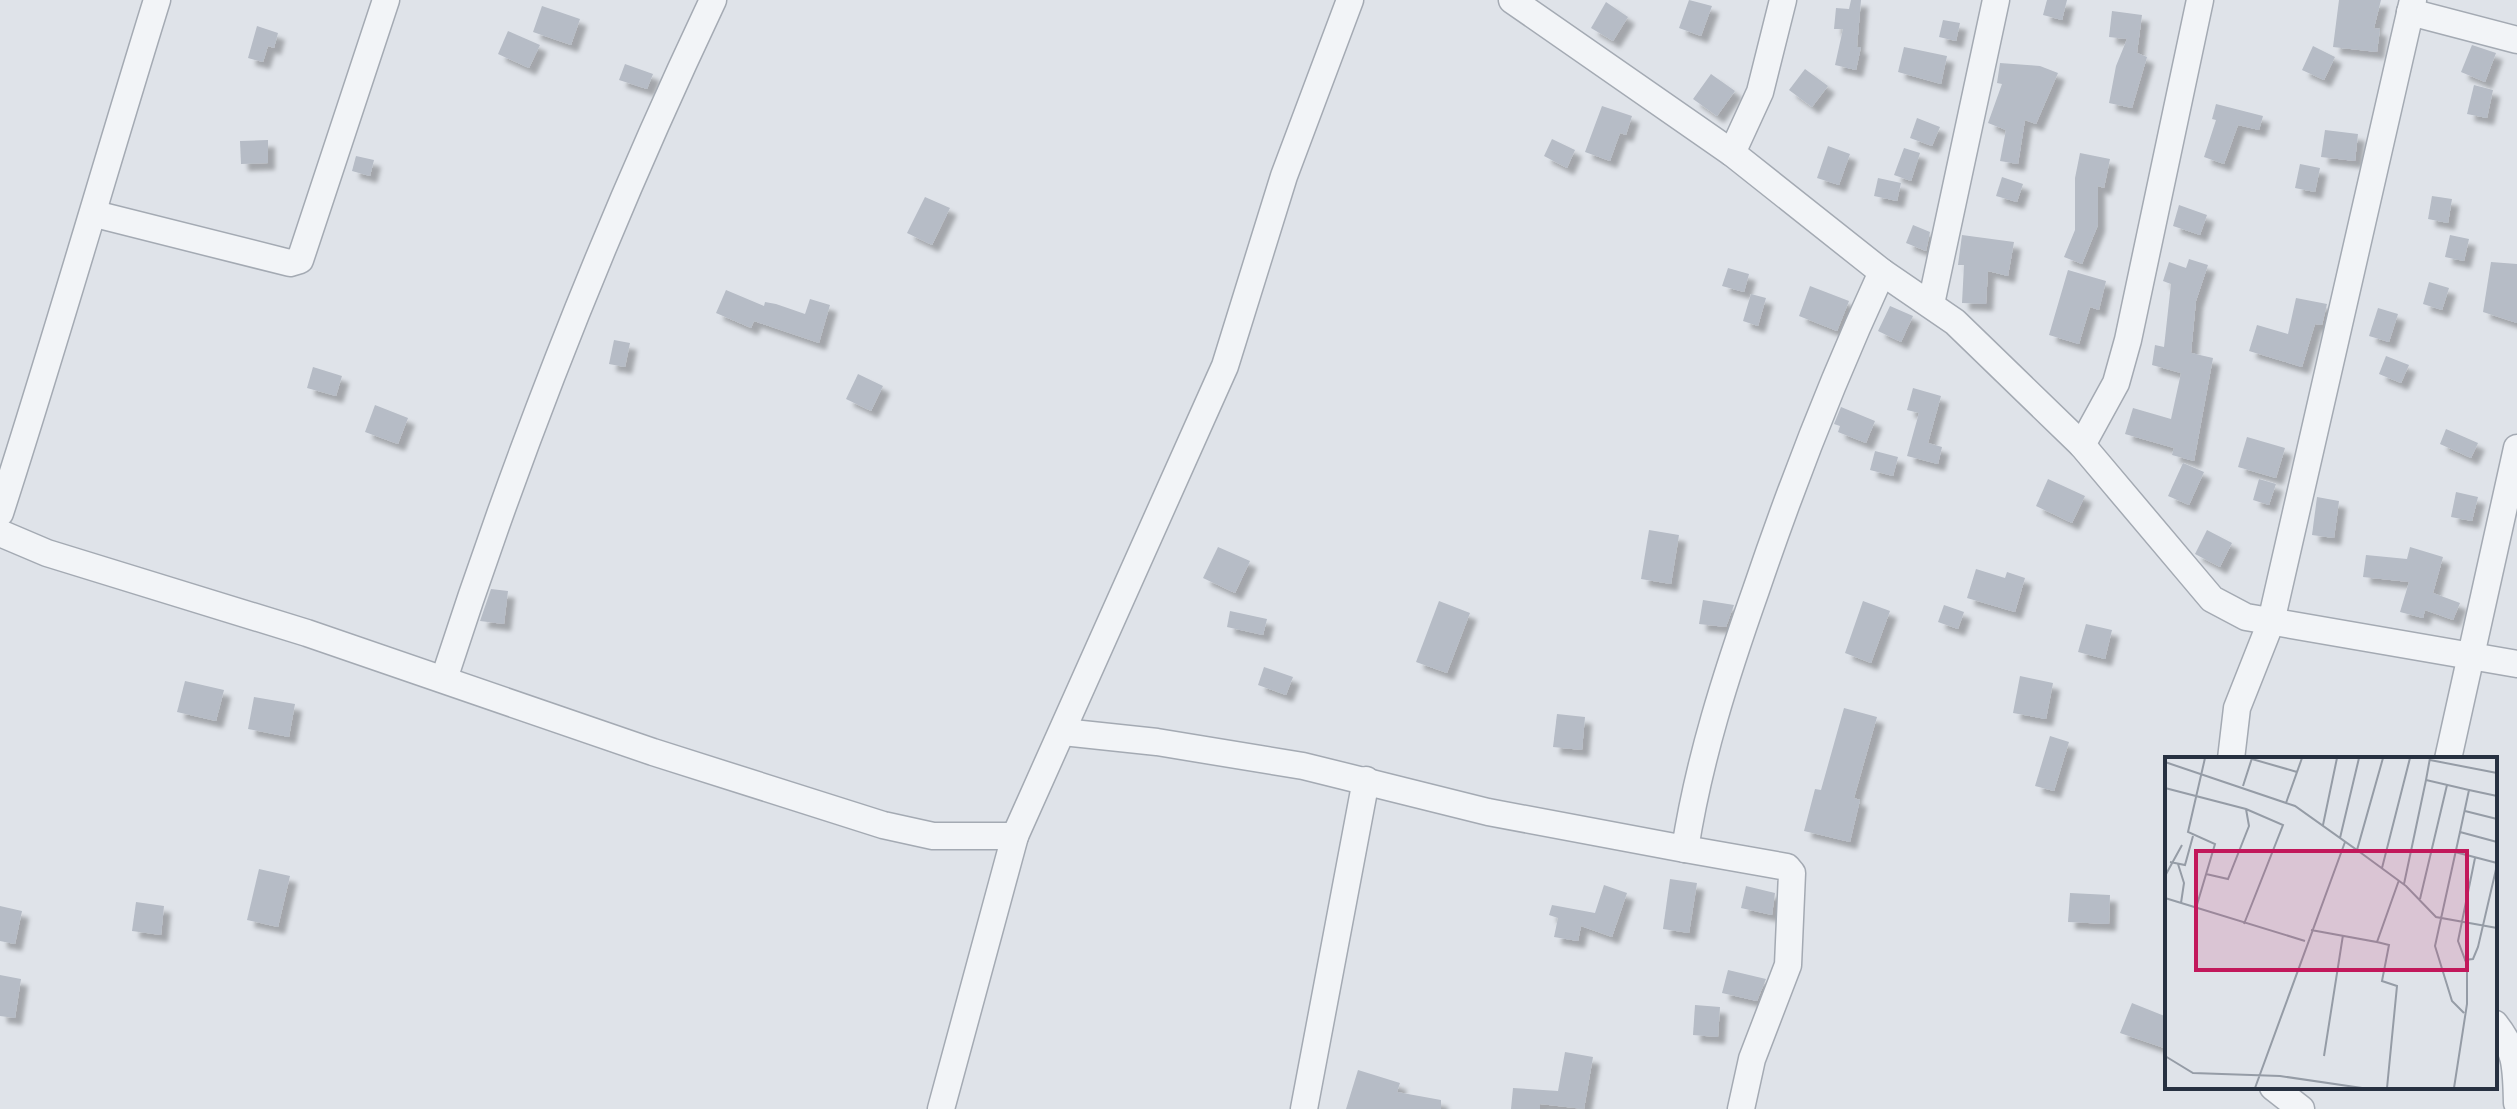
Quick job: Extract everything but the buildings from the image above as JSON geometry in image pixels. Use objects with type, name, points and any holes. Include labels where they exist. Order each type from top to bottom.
[{"type":"street","points":[[0,513],[95,214],[121,113],[157,0]]},
{"type":"street","points":[[95,214],[290,263],[300,260],[386,0]]},
{"type":"street","points":[[444,679],[535,415],[659,114],[713,0]]},
{"type":"street","points":[[941,1109],[1015,836],[1225,366],[1284,176],[1350,0]]},
{"type":"street","points":[[1512,0],[1732,153],[1882,272],[1931,304],[1987,350],[2082,445],[2212,599],[2246,617],[2517,664]]},
{"type":"street","points":[[1732,153],[1760,92],[1783,0]]},
{"type":"street","points":[[1931,304],[1996,0]]},
{"type":"street","points":[[2082,445],[2116,383],[2128,340],[2200,0]]},
{"type":"street","points":[[2231,757],[2237,708],[2271,622],[2412,6],[2517,40]]},
{"type":"street","points":[[1685,849],[1705,746],[1746,616],[1792,484],[1882,272]]},
{"type":"street","points":[[2448,757],[2517,448]]},
{"type":"street","points":[[0,533],[47,553],[307,633],[653,752],[883,825],[933,836],[1015,836]]},
{"type":"street","points":[[1063,732],[1172,744],[1366,780],[1488,812],[1787,867],[1792,873],[1788,965],[1752,1059],[1741,1109]]},
{"type":"street","points":[[1304,1109],[1366,780]]},
{"type":"street","points":[[2497,1015],[2517,1017]]},
{"type":"street","points":[[2497,1027],[2514,1048],[2517,1059],[2517,1103]]},
{"type":"street","points":[[2276,1089],[2301,1109]]}]
